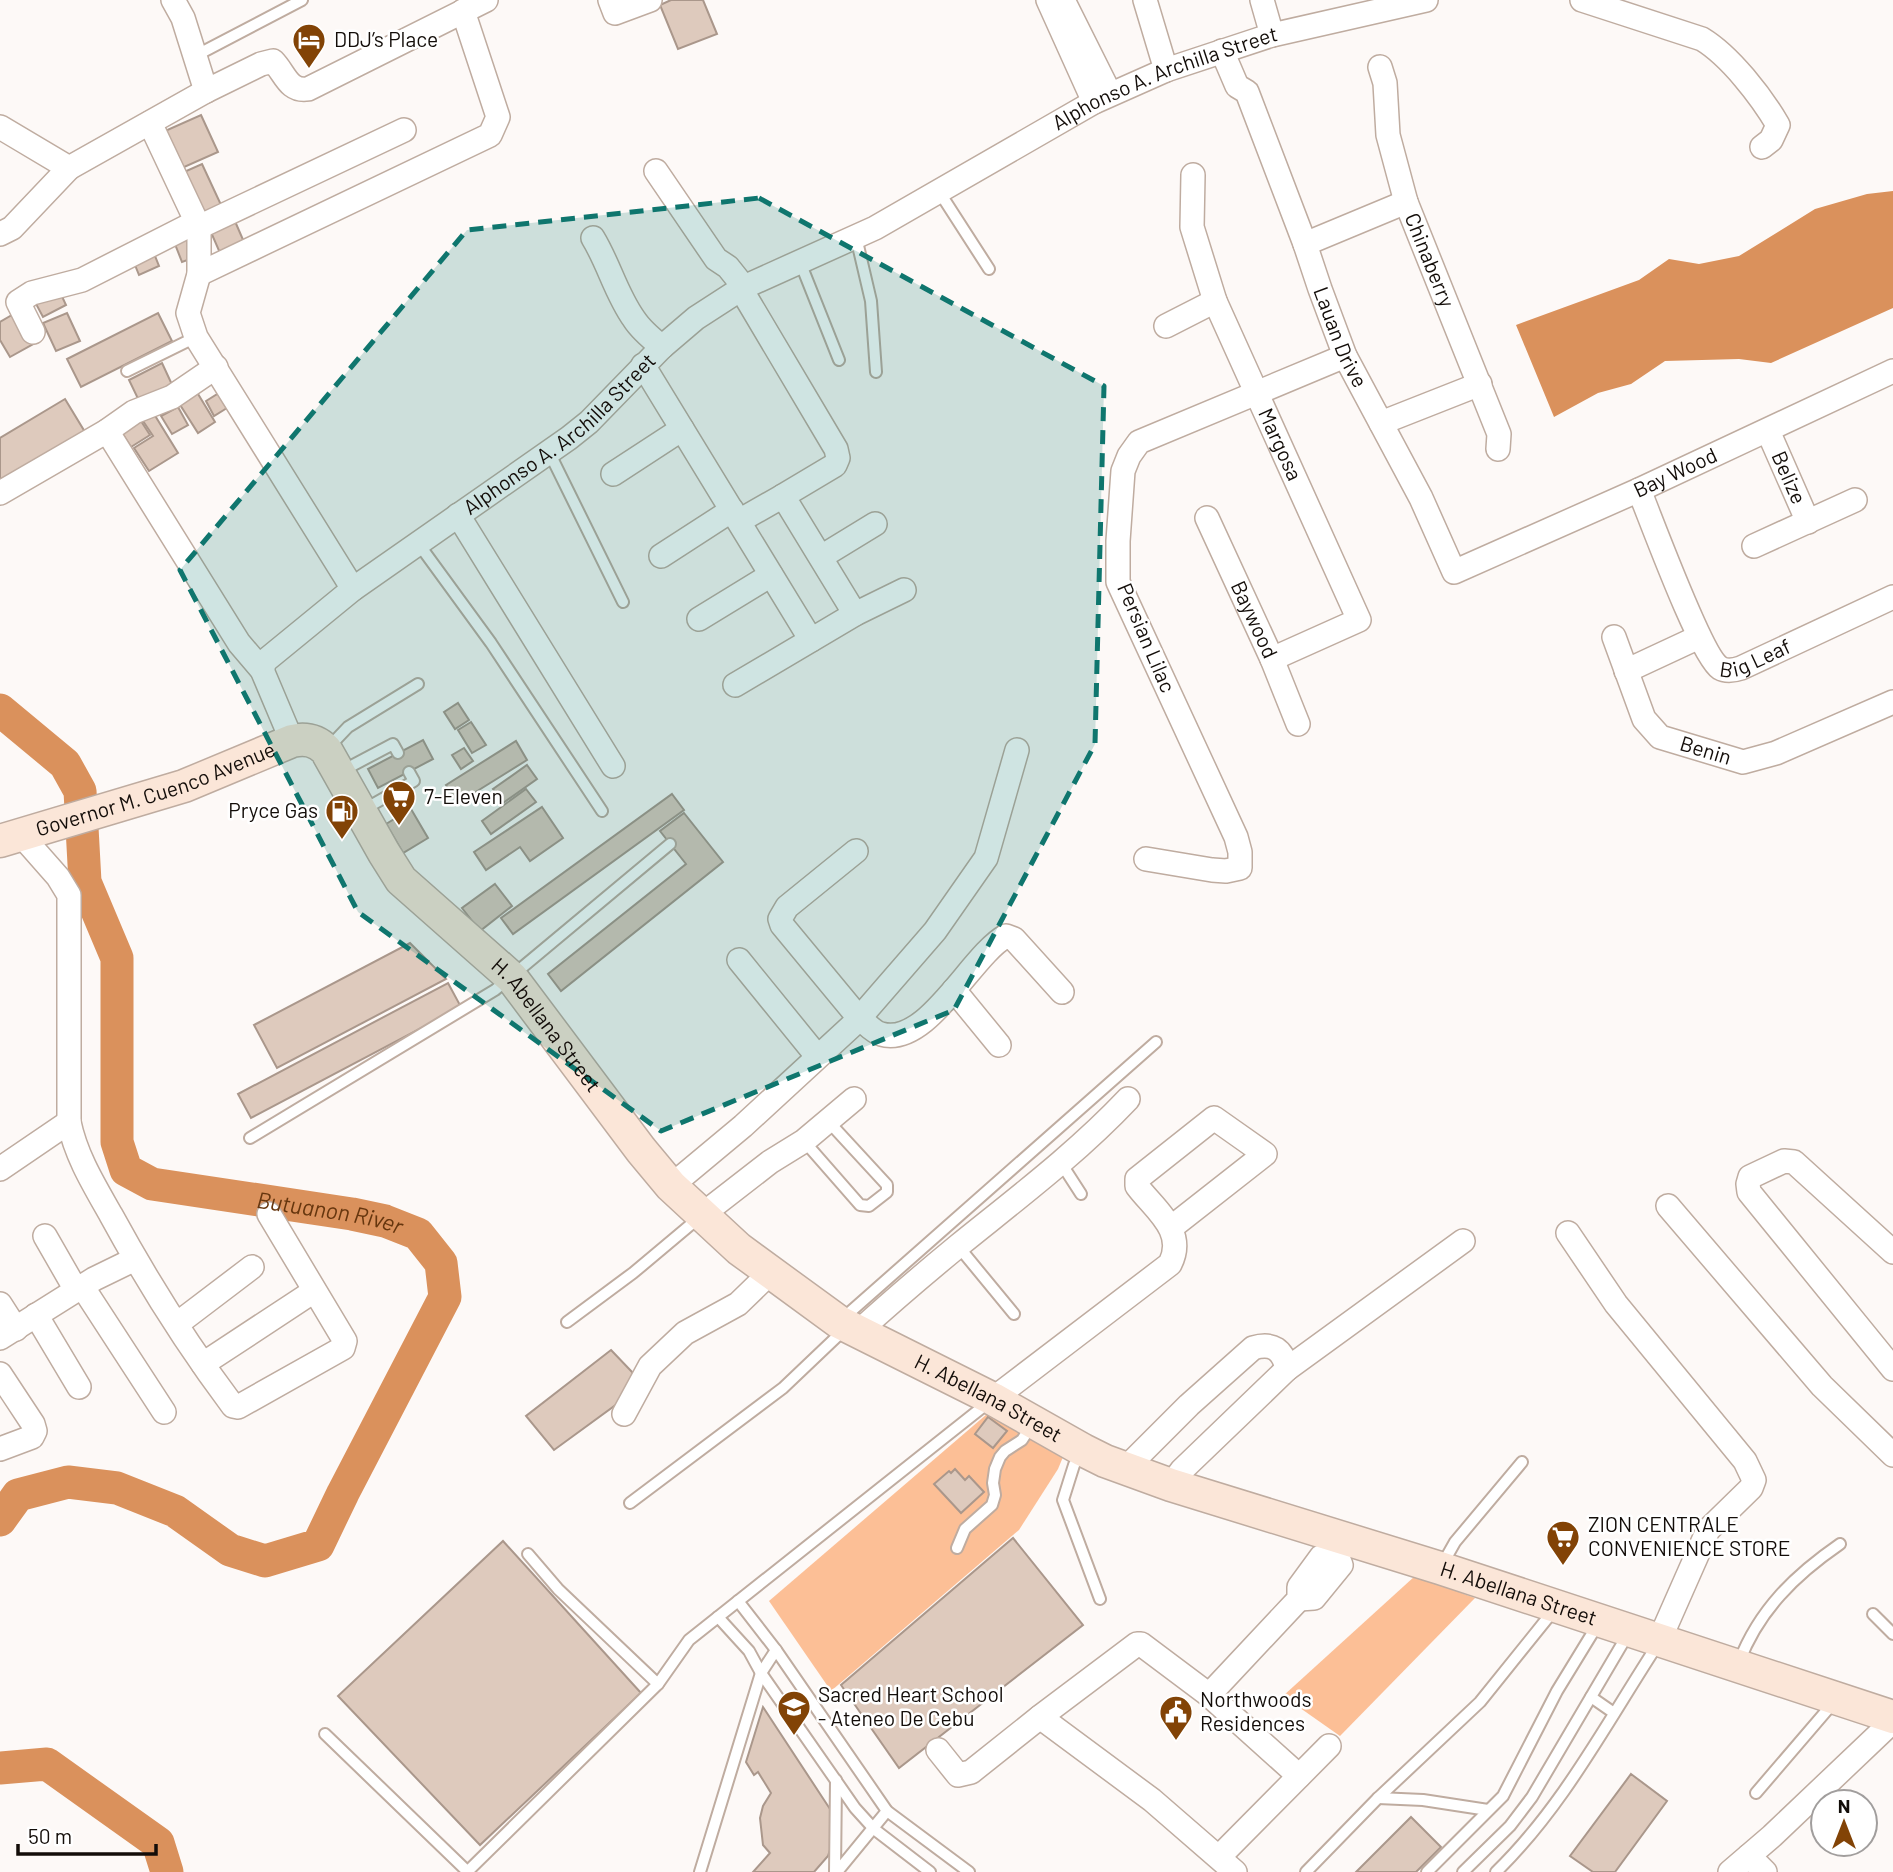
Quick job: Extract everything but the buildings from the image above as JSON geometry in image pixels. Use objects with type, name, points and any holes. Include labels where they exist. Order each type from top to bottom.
[{"type":"main road","name":"Governor M. Cuenco Avenue","points":[[11,838],[184,786],[317,751]]},
{"type":"main road","name":"H. Abellana Street","points":[[317,751],[361,811],[401,880],[512,978],[671,1186],[770,1273],[848,1327],[993,1399],[1083,1450],[1171,1485],[1343,1547],[1440,1569],[1893,1719]]},
{"type":"street","points":[[173,0],[183,18],[206,91]]},
{"type":"street","points":[[0,234],[12,228],[69,168],[206,91],[261,64],[273,61],[292,88],[299,91],[308,89],[486,0]]},
{"type":"street","points":[[610,0],[615,13],[650,0]]},
{"type":"street","points":[[1048,0],[1102,98]]},
{"type":"street","points":[[1063,0],[1102,98]]},
{"type":"street","points":[[1145,0],[1166,70]]},
{"type":"street","points":[[1262,0],[1272,35]]},
{"type":"street","name":"Alphonso A. Archilla Street","points":[[262,670],[265,660],[353,589],[589,422],[662,347],[696,318],[743,288],[865,232],[1102,98],[1166,70],[1272,35],[1426,0]]},
{"type":"street","points":[[1582,0],[1703,39],[1713,46],[1762,102],[1777,125],[1771,140],[1762,147]]},
{"type":"street","points":[[199,274],[490,135],[498,117],[463,11]]},
{"type":"street","name":"Lauan Drive","points":[[1231,48],[1237,86],[1247,92],[1345,356],[1421,498],[1454,572]]},
{"type":"street","name":"Chinaberry","points":[[1380,67],[1385,83],[1388,135],[1406,202],[1499,434],[1498,449]]},
{"type":"street","points":[[150,123],[197,224],[199,274],[188,313],[196,337],[353,589]]},
{"type":"street","points":[[0,127],[69,168]]},
{"type":"street","points":[[33,332],[18,302],[32,293],[82,279],[404,130]]},
{"type":"street","points":[[656,171],[716,259],[728,267],[743,288],[836,449],[838,458],[835,465],[783,496],[736,516],[661,556]]},
{"type":"street","name":"Margosa","points":[[1193,175],[1192,227],[1215,301],[1359,620],[1272,659]]},
{"type":"street","points":[[1305,244],[1406,202]]},
{"type":"street","points":[[593,238],[634,320],[662,347]]},
{"type":"street","points":[[1166,326],[1215,301]]},
{"type":"street","name":"Persian Lilac","points":[[1146,859],[1226,871],[1240,868],[1236,837],[1118,582],[1123,471],[1139,442],[1345,356]]},
{"type":"street","points":[[643,365],[811,640]]},
{"type":"street","points":[[0,493],[107,431],[134,412],[172,397],[216,367]]},
{"type":"street","name":"Bay Wood","points":[[1454,572],[1768,431],[1893,371]]},
{"type":"street","points":[[1381,423],[1480,384]]},
{"type":"street","points":[[613,474],[682,429]]},
{"type":"street","points":[[107,431],[239,643],[262,670],[317,751]]},
{"type":"street","name":"Belize","points":[[1768,431],[1808,523]]},
{"type":"street","name":"Big Leaf","points":[[1639,490],[1699,637],[1716,664],[1727,671],[1735,670],[1893,597]]},
{"type":"street","points":[[783,496],[855,614]]},
{"type":"street","points":[[1754,546],[1855,500]]},
{"type":"street","points":[[458,515],[613,766]]},
{"type":"street","name":"Baywood","points":[[1207,518],[1272,659],[1298,724]]},
{"type":"street","points":[[821,557],[875,524]]},
{"type":"street","points":[[699,619],[771,575]]},
{"type":"street","points":[[735,685],[855,614],[904,590]]},
{"type":"street","name":"Benin","points":[[1614,637],[1644,719],[1660,737],[1743,762],[1776,753],[1893,702]]},
{"type":"street","points":[[1626,671],[1699,637]]},
{"type":"street","points":[[671,1186],[743,1126],[859,1018],[935,931],[986,858],[1017,750]]},
{"type":"street","points":[[11,838],[58,877],[69,895],[69,1122],[73,1142],[135,1259],[203,1364],[233,1406],[238,1407],[342,1348],[344,1337],[269,1214]]},
{"type":"street","points":[[856,851],[787,907],[780,919],[782,925],[859,1018],[881,1034],[907,1033],[954,990],[992,946],[1006,936],[1014,939],[1062,992]]},
{"type":"street","points":[[738,960],[817,1056]]},
{"type":"street","points":[[954,990],[999,1045]]},
{"type":"street","points":[[703,1214],[770,1162],[804,1141],[854,1098]]},
{"type":"street","points":[[848,1327],[958,1246],[1061,1163],[1128,1100]]},
{"type":"street","points":[[993,1399],[1170,1264],[1175,1255],[1172,1227],[1135,1181],[1214,1118],[1265,1154],[1172,1227]]},
{"type":"street","points":[[0,1169],[69,1122]]},
{"type":"street","points":[[1893,1252],[1794,1162],[1784,1161],[1750,1177],[1749,1192],[1893,1369]]},
{"type":"street","points":[[1668,1206],[1822,1386],[1893,1455]]},
{"type":"street","points":[[1568,1233],[1616,1304],[1745,1461],[1754,1479],[1751,1488],[1708,1530],[1659,1641]]},
{"type":"street","points":[[45,1236],[164,1412]]},
{"type":"street","points":[[1171,1485],[1191,1461],[1287,1369],[1464,1241]]},
{"type":"street","points":[[0,1304],[8,1334],[79,1288],[135,1259]]},
{"type":"street","points":[[177,1324],[252,1267]]},
{"type":"street","points":[[624,1414],[650,1366],[685,1333],[738,1304],[770,1273]]},
{"type":"street","points":[[203,1364],[314,1291]]},
{"type":"street","points":[[36,1315],[79,1387]]},
{"type":"street","points":[[1126,1468],[1189,1405],[1253,1348],[1261,1345],[1277,1349],[1284,1356],[1287,1369]]},
{"type":"street","points":[[0,1374],[35,1431],[32,1437],[0,1449]]},
{"type":"street","points":[[1209,1695],[1299,1599],[1314,1598],[1341,1565],[1343,1547]]},
{"type":"street","points":[[938,1750],[958,1775],[967,1775],[1137,1644],[1146,1645],[1209,1695],[1298,1776]]},
{"type":"street","points":[[1040,1717],[1152,1800],[1227,1864],[1298,1776],[1329,1746]]},
{"type":"street","points":[[1730,1872],[1757,1864],[1893,1719]]},
{"type":"lane","points":[[195,56],[302,0]]},
{"type":"lane","points":[[931,197],[989,269]]},
{"type":"lane","points":[[865,232],[876,372]]},
{"type":"lane","points":[[800,262],[839,360]]},
{"type":"lane","points":[[127,371],[196,337]]},
{"type":"lane","points":[[549,452],[622,602]]},
{"type":"lane","points":[[418,543],[491,643],[602,811]]},
{"type":"lane","points":[[317,751],[348,727],[418,684]]},
{"type":"lane","points":[[317,751],[393,744],[398,753]]},
{"type":"lane","points":[[361,811],[414,781],[409,772]]},
{"type":"lane","points":[[250,1138],[512,978],[670,844]]},
{"type":"lane","points":[[630,1503],[783,1388],[1156,1042]]},
{"type":"lane","points":[[804,1141],[860,1205],[869,1206],[887,1192],[887,1185],[828,1121]]},
{"type":"lane","points":[[1061,1163],[1082,1194]]},
{"type":"lane","points":[[567,1322],[634,1273],[703,1214]]},
{"type":"lane","points":[[958,1246],[1014,1314]]},
{"type":"lane","points":[[325,1734],[468,1872],[658,1684],[689,1640],[993,1399]]},
{"type":"lane","points":[[957,1548],[965,1529],[992,1505],[995,1496],[995,1469],[1000,1457],[1004,1451],[1023,1440],[1034,1422]]},
{"type":"lane","points":[[1083,1450],[1074,1465],[1063,1500],[1100,1599]]},
{"type":"lane","points":[[1440,1569],[1455,1542],[1522,1462]]},
{"type":"lane","points":[[1737,1667],[1746,1643],[1770,1606],[1806,1568],[1840,1544]]},
{"type":"lane","points":[[528,1554],[558,1589],[658,1684]]},
{"type":"lane","points":[[738,1601],[776,1650],[887,1811],[969,1872]]},
{"type":"lane","points":[[1306,1872],[1378,1798],[1480,1702],[1556,1608]]},
{"type":"lane","points":[[1872,1615],[1893,1634]]},
{"type":"lane","points":[[718,1617],[749,1651],[761,1673],[855,1808],[874,1829],[930,1872]]},
{"type":"lane","points":[[1427,1872],[1503,1796],[1557,1692],[1600,1622]]},
{"type":"lane","points":[[1466,1871],[1510,1826],[1531,1797],[1629,1632]]},
{"type":"lane","points":[[1496,1872],[1524,1844],[1549,1812],[1659,1641]]},
{"type":"lane","points":[[700,1872],[761,1673],[776,1650]]},
{"type":"lane","points":[[1591,1697],[1614,1713]]},
{"type":"lane","points":[[1756,1793],[1837,1699]]},
{"type":"lane","points":[[836,1780],[836,1872]]},
{"type":"lane","points":[[1378,1798],[1423,1800],[1488,1810]]},
{"type":"lane","points":[[836,1872],[887,1811]]},
{"type":"highlighted area","points":[[759,198],[1104,386],[1095,744],[954,1010],[661,1131],[358,912],[180,570],[467,230]]},
{"type":"shaded area","points":[[1893,191],[1893,308],[1771,363],[1739,359],[1665,361],[1631,384],[1598,393],[1554,417],[1516,325],[1639,280],[1669,259],[1699,264],[1739,256],[1815,209],[1867,194]]},
{"type":"shaded area","points":[[987,1414],[1063,1457],[1058,1469],[1019,1530],[831,1691],[769,1601]]},
{"type":"shaded area","points":[[1415,1576],[1475,1598],[1340,1736],[1283,1696]]},
{"type":"waterway","name":"Butuanon River","points":[[0,710],[65,764],[80,791],[85,882],[117,958],[117,1142],[126,1170],[152,1184],[352,1214],[385,1221],[418,1234],[441,1263],[445,1297],[318,1545],[265,1561],[230,1550],[175,1511],[117,1488],[68,1482],[18,1495],[0,1520]]},
{"type":"waterway","name":"Butuanon River","points":[[0,1768],[47,1764],[158,1843],[167,1872]]},
{"type":"place","name":"DDJ’s Place","points":[[309,70]]},
{"type":"place","name":"7-Eleven","points":[[399,827]]},
{"type":"place","name":"Pryce Gas","points":[[342,841]]},
{"type":"place","name":"ZION CENTRALE CONVENIENCE STORE","points":[[1563,1567]]},
{"type":"place","name":"Sacred Heart School - Ateneo De Cebu","points":[[794,1737]]},
{"type":"place","name":"Northwoods Residences","points":[[1176,1742]]}]
